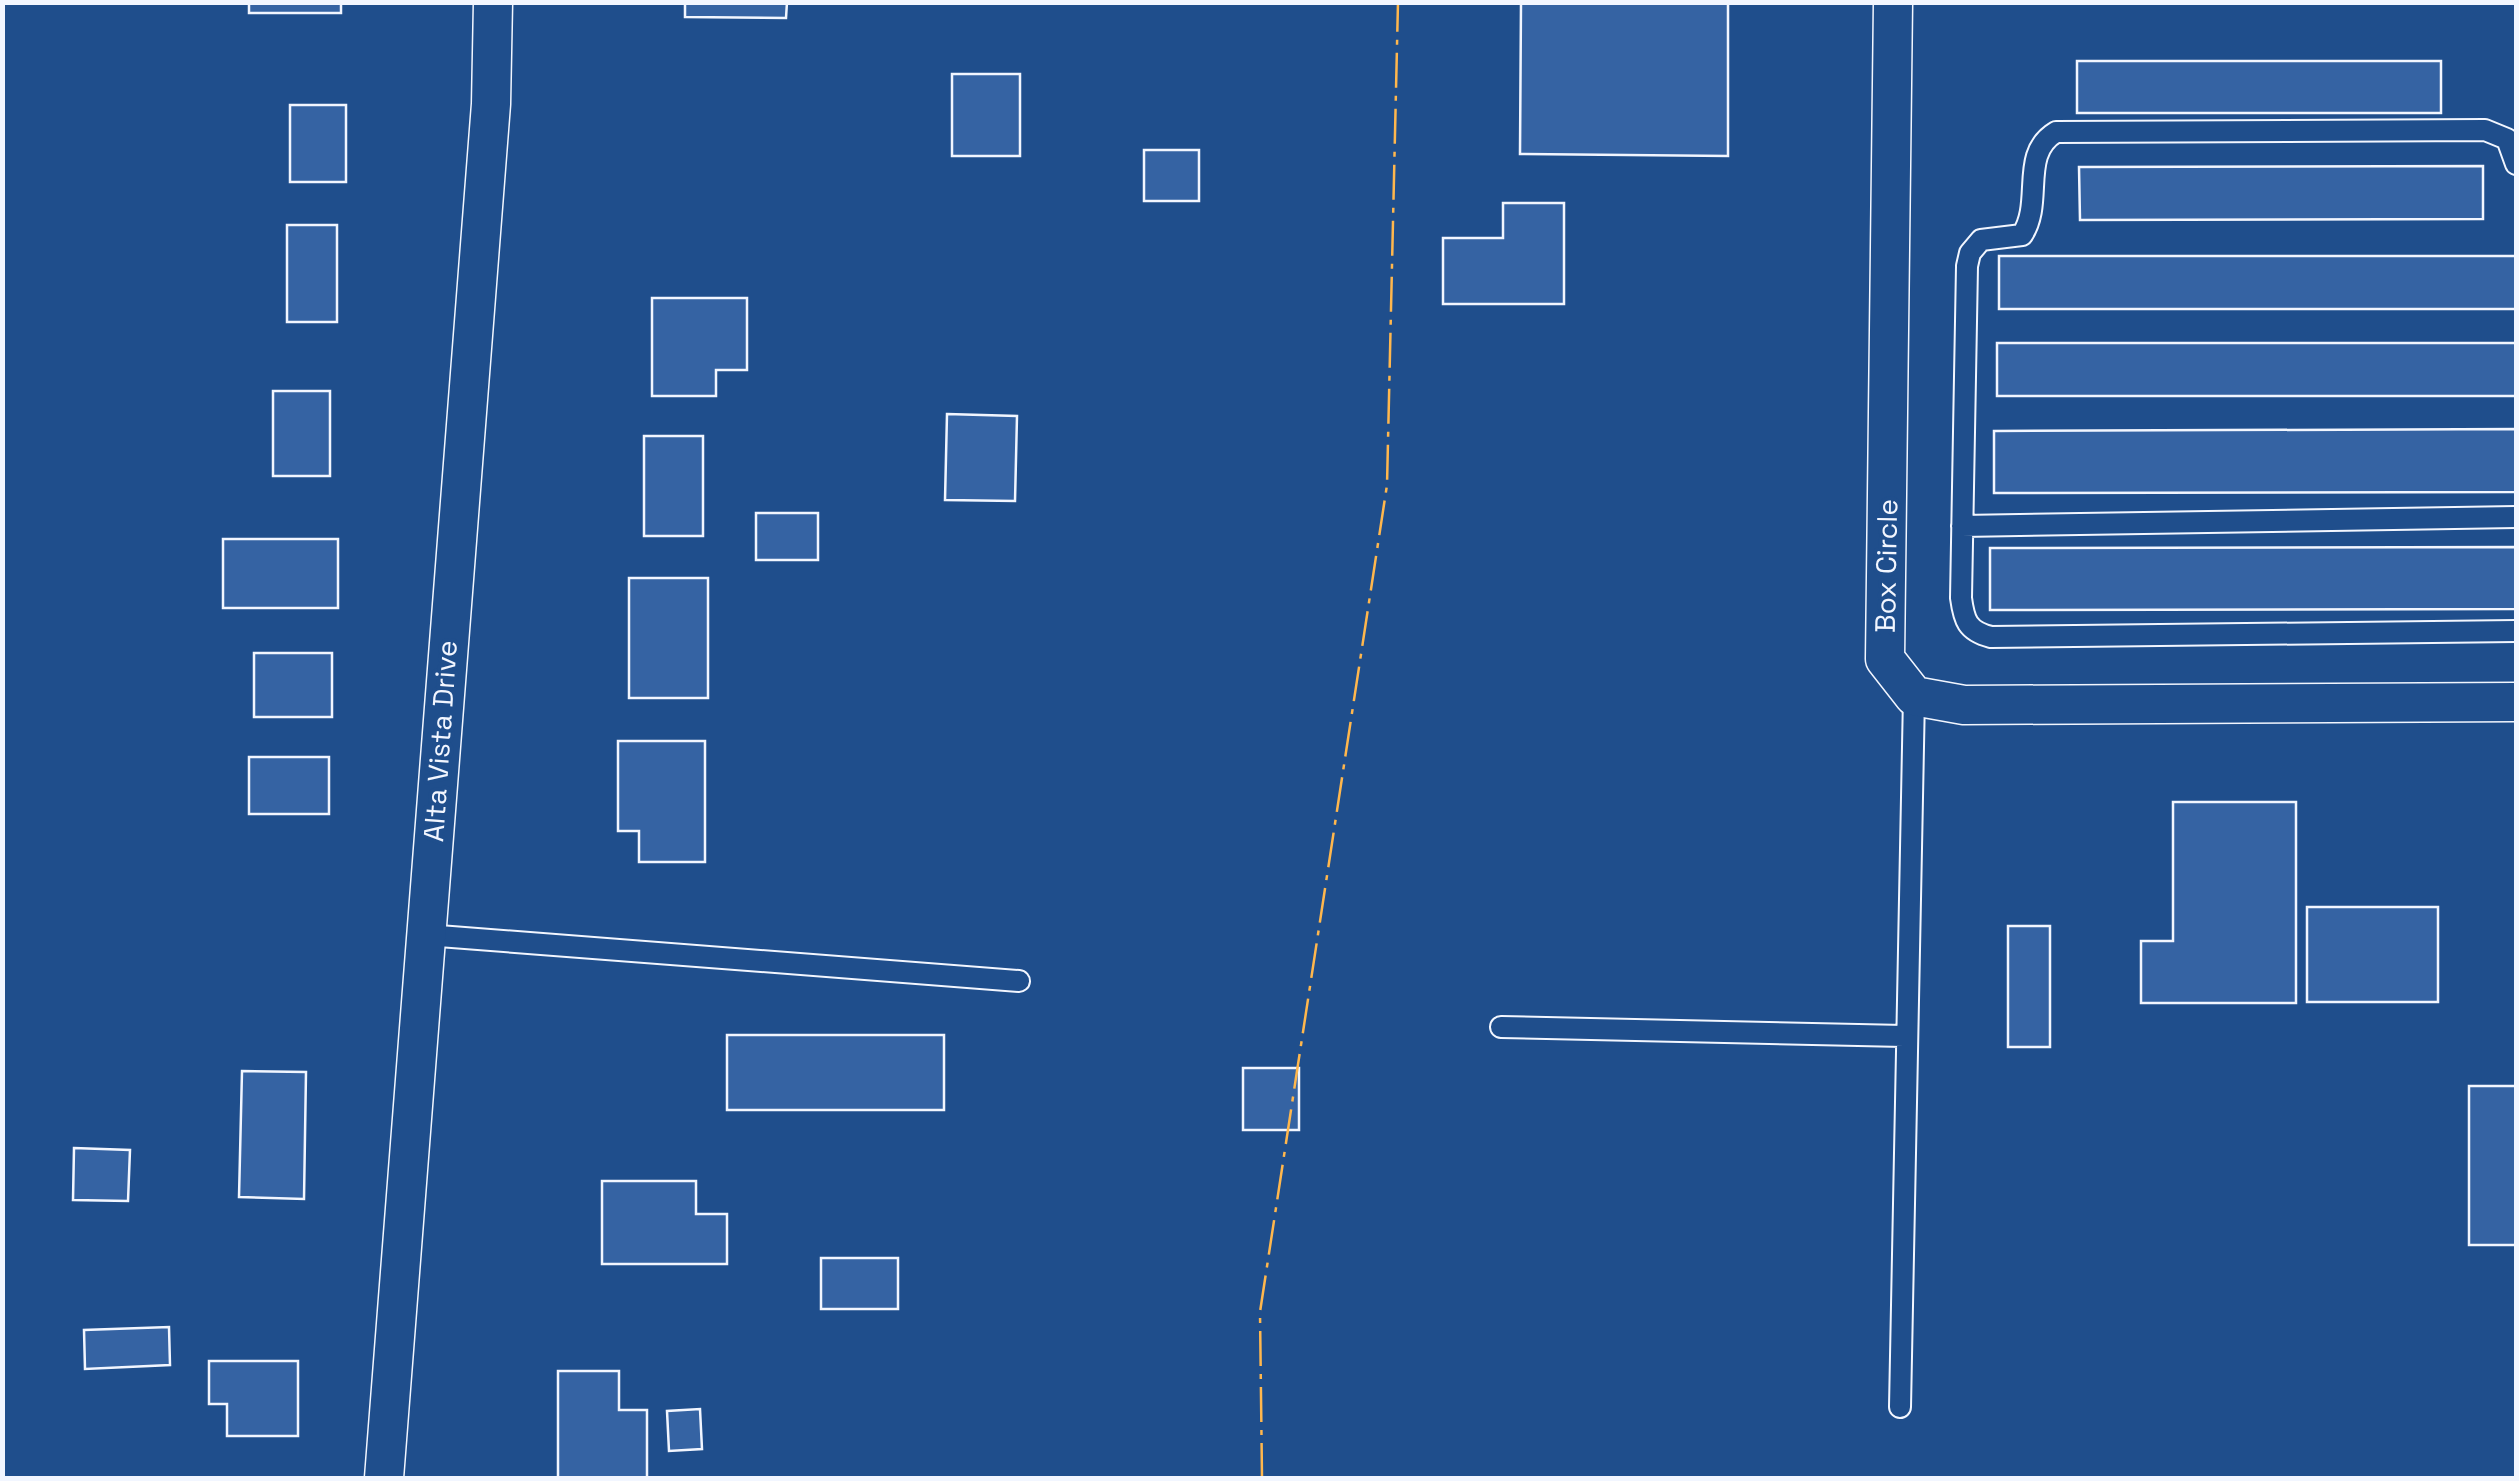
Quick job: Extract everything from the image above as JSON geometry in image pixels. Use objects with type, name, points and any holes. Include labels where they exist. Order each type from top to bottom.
[{"type":"street","name":"Alta Vista Drive","points":[[384,1478],[492,104],[493,2]]},
{"type":"street","name":"Box Circle","points":[[1893,2],[1886,659],[1914,696]]},
{"type":"street","points":[[1914,696],[1964,705],[2516,702]]},
{"type":"lane","points":[[2516,164],[2507,140],[2484,130],[2056,132],[2042,141],[2035,158],[2034,218],[2022,234],[1981,240],[1970,253],[1967,266],[1962,526],[1964,620],[1974,632],[1991,637],[2516,632]]},
{"type":"lane","points":[[1962,526],[2516,517]]},
{"type":"lane","points":[[1900,1408],[1904,1036],[1914,696]]},
{"type":"lane","points":[[426,935],[1019,981]]},
{"type":"lane","points":[[1501,1027],[1904,1036]]},
{"type":"building","points":[[249,2],[341,2],[341,13],[249,13]]},
{"type":"building","points":[[685,2],[787,2],[786,18],[685,17]]},
{"type":"building","points":[[1521,2],[1728,2],[1728,156],[1520,154]]},
{"type":"building","points":[[2077,61],[2441,61],[2441,113],[2077,113]]},
{"type":"building","points":[[952,74],[1020,74],[1020,156],[952,156]]},
{"type":"building","points":[[290,105],[346,105],[346,182],[290,182]]},
{"type":"building","points":[[1144,150],[1199,150],[1199,201],[1144,201]]},
{"type":"building","points":[[2483,166],[2483,219],[2080,220],[2079,167]]},
{"type":"building","points":[[1503,203],[1564,203],[1564,304],[1443,304],[1443,238],[1503,238]]},
{"type":"building","points":[[287,225],[337,225],[337,322],[287,322]]},
{"type":"building","points":[[1999,256],[2516,256],[2516,309],[1999,309]]},
{"type":"building","points":[[652,298],[747,298],[747,370],[716,370],[716,396],[652,396]]},
{"type":"building","points":[[1997,343],[2516,343],[2516,396],[1997,396]]},
{"type":"building","points":[[273,391],[330,391],[330,476],[273,476]]},
{"type":"building","points":[[947,414],[1017,416],[1015,501],[945,500]]},
{"type":"building","points":[[2516,429],[2516,492],[1994,493],[1994,431]]},
{"type":"building","points":[[644,436],[703,436],[703,536],[644,536]]},
{"type":"building","points":[[756,513],[818,513],[818,560],[756,560]]},
{"type":"building","points":[[223,539],[338,539],[338,608],[223,608]]},
{"type":"building","points":[[2516,547],[2516,609],[1990,610],[1990,548]]},
{"type":"building","points":[[629,578],[708,578],[708,698],[629,698]]},
{"type":"building","points":[[254,653],[332,653],[332,717],[254,717]]},
{"type":"building","points":[[618,741],[705,741],[705,862],[639,862],[639,831],[618,831]]},
{"type":"building","points":[[249,757],[329,757],[329,814],[249,814]]},
{"type":"building","points":[[2173,802],[2296,802],[2296,1003],[2141,1003],[2141,941],[2173,941]]},
{"type":"building","points":[[2307,907],[2438,907],[2438,1002],[2307,1002]]},
{"type":"building","points":[[2008,926],[2050,926],[2050,1047],[2008,1047]]},
{"type":"building","points":[[727,1035],[944,1035],[944,1110],[727,1110]]},
{"type":"building","points":[[1243,1068],[1299,1068],[1299,1130],[1243,1130]]},
{"type":"building","points":[[242,1071],[306,1072],[304,1199],[239,1197]]},
{"type":"building","points":[[2469,1086],[2516,1086],[2516,1245],[2469,1245]]},
{"type":"building","points":[[74,1148],[130,1150],[128,1201],[73,1200]]},
{"type":"building","points":[[602,1181],[696,1181],[696,1214],[727,1214],[727,1264],[602,1264]]},
{"type":"building","points":[[821,1258],[898,1258],[898,1309],[821,1309]]},
{"type":"building","points":[[169,1327],[170,1365],[85,1369],[84,1330]]},
{"type":"building","points":[[209,1361],[298,1361],[298,1436],[227,1436],[227,1404],[209,1404]]},
{"type":"building","points":[[558,1371],[619,1371],[619,1410],[647,1410],[647,1478],[558,1478]]},
{"type":"building","points":[[700,1409],[702,1449],[669,1451],[667,1411]]},
{"type":"power","points":[[1262,1478],[1260,1312],[1387,485],[1398,2]]}]
